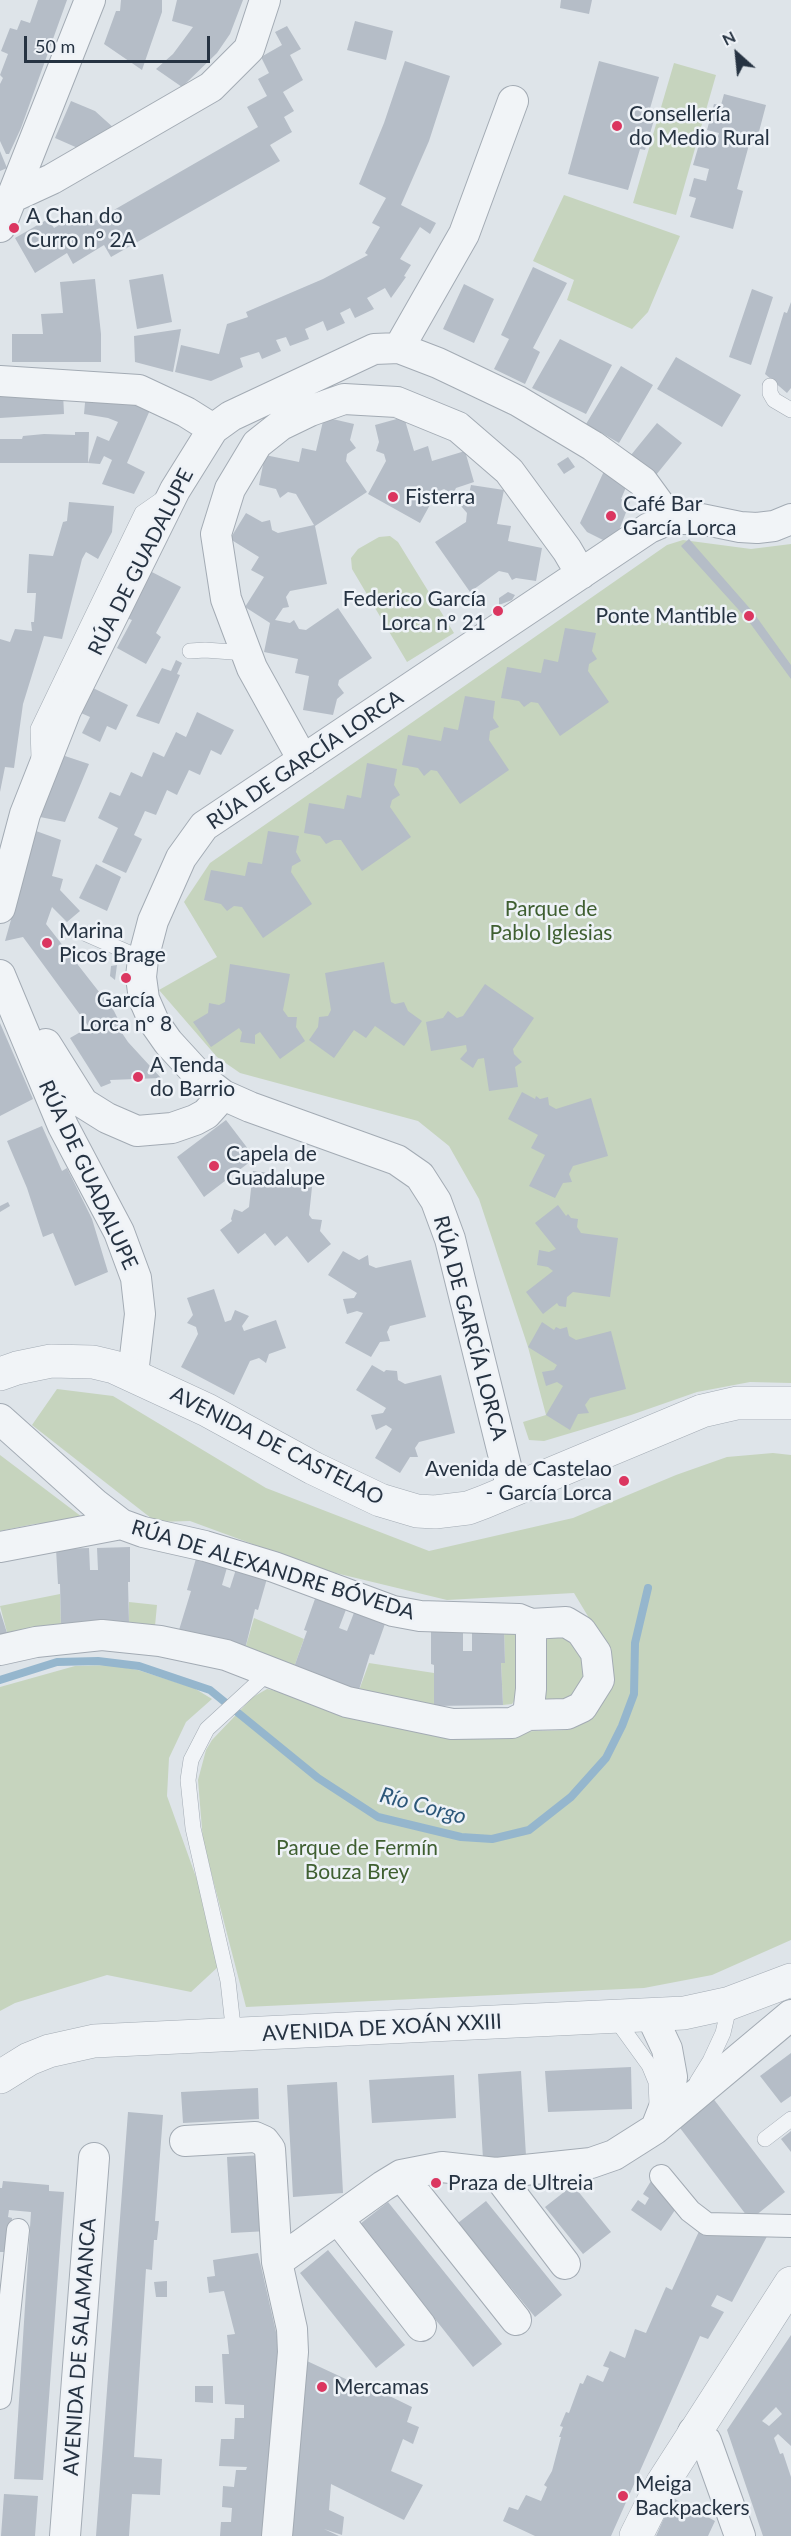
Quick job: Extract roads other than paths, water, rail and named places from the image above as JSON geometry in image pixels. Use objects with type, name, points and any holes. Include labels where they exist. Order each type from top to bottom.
[{"type":"street","points":[[0,227],[90,0]]},
{"type":"street","points":[[13,197],[52,179],[211,87],[249,49],[265,0]]},
{"type":"street","points":[[399,348],[464,234],[513,101]]},
{"type":"street","points":[[0,381],[139,390],[186,412],[213,429],[231,416],[374,349],[399,348],[438,363],[518,400],[592,446],[643,483],[670,519],[701,519],[757,528],[774,526],[791,519]]},
{"type":"street","points":[[303,760],[257,678],[246,653],[226,599],[216,534],[230,489],[257,444],[281,425],[310,411],[344,399],[398,402],[458,427],[509,471],[567,550],[581,574]]},
{"type":"street","name":"RÚA DE GUADALUPE","points":[[0,908],[25,814],[66,710],[175,490],[213,429]]},
{"type":"street","name":"RÚA DE GARCÍA LORCA","points":[[512,1490],[450,1239],[436,1201],[420,1176],[397,1160],[223,1095],[201,1078],[168,1042],[154,1022],[144,999],[141,977],[142,959],[153,921],[181,858],[204,826],[649,528],[670,519]]},
{"type":"street","name":"RÚA DE GUADALUPE","points":[[1,979],[83,1103],[107,1118],[137,1131],[172,1128],[206,1114],[223,1095]]},
{"type":"street","name":"RÚA DE GUADALUPE","points":[[1,979],[63,1126],[119,1232],[136,1278],[140,1314],[132,1374]]},
{"type":"street","name":"AVENIDA DE CASTELAO","points":[[0,1374],[33,1364],[71,1361],[103,1364],[132,1374],[207,1410],[313,1468],[396,1506],[417,1511],[452,1511],[468,1508],[702,1411],[737,1403],[791,1403]]},
{"type":"street","name":"RÚA DE ALEXANDRE BÓVEDA","points":[[0,1419],[95,1504],[122,1524],[274,1567],[393,1611],[420,1616],[519,1619],[531,1624],[566,1622],[581,1631],[596,1653],[599,1680],[582,1707],[567,1714],[528,1715],[512,1722],[452,1724],[347,1702],[226,1655],[179,1644],[130,1637],[70,1638],[0,1650]]},
{"type":"street","name":"RÚA DE ALEXANDRE BÓVEDA","points":[[0,1547],[122,1524]]},
{"type":"street","points":[[528,1715],[531,1689],[531,1624]]},
{"type":"street","points":[[277,2262],[401,2175],[441,2167],[496,2173],[591,2163],[614,2155],[650,2133],[783,2021],[783,1980]]},
{"type":"street","name":"AVENIDA DE XOÁN XXIII","points":[[0,2077],[29,2059],[72,2044],[118,2038],[651,2016],[684,2013],[730,2003],[783,1980]]},
{"type":"street","points":[[650,2133],[670,2092],[672,2077],[667,2049],[651,2016]]},
{"type":"street","points":[[185,2141],[255,2137],[264,2140],[270,2149],[277,2262],[292,2329],[293,2352],[277,2536]]},
{"type":"street","name":"AVENIDA DE SALAMANCA","points":[[65,2536],[93,2158]]},
{"type":"street","points":[[496,2173],[565,2264]]},
{"type":"street","points":[[401,2175],[516,2320]]},
{"type":"street","points":[[661,2176],[690,2211],[707,2223],[791,2226]]},
{"type":"street","points":[[338,2219],[421,2326]]},
{"type":"street","points":[[0,2398],[18,2230]]},
{"type":"street","points":[[636,2536],[662,2484],[693,2432],[791,2283]]},
{"type":"street","points":[[693,2432],[706,2441],[740,2536]]},
{"type":"lane","points":[[770,386],[770,393],[774,400],[791,410]]},
{"type":"lane","points":[[190,651],[246,653]]},
{"type":"lane","points":[[84,933],[142,959]]},
{"type":"lane","points":[[234,2035],[228,1981],[193,1828],[188,1793],[191,1760],[207,1729],[268,1673]]},
{"type":"lane","points":[[678,2110],[710,2061],[723,2033],[730,2003]]},
{"type":"lane","points":[[615,2018],[649,2065],[656,2082],[658,2097],[650,2133]]},
{"type":"lane","points":[[765,2139],[791,2119]]},
{"type":"waterway","name":"Río Corgo","points":[[0,1680],[57,1662],[98,1661],[139,1666],[210,1690],[318,1778],[378,1817],[461,1837],[492,1839],[529,1830],[571,1797],[606,1758],[622,1726],[634,1694],[635,1643],[648,1588]]},
{"type":"place","name":"Consellería do Medio Rural","points":[[617,126]]},
{"type":"place","name":"A Chan do Curro n° 2A","points":[[14,228]]},
{"type":"place","name":"Fisterra","points":[[393,497]]},
{"type":"place","name":"Café Bar García Lorca","points":[[611,516]]},
{"type":"place","name":"Federico García Lorca nº 21","points":[[498,611]]},
{"type":"place","name":"Ponte Mantible","points":[[749,616]]},
{"type":"place","name":"Marina Picos Brage","points":[[47,943]]},
{"type":"place","name":"García Lorca nº 8","points":[[126,978]]},
{"type":"place","name":"A Tenda do Barrio","points":[[138,1077]]},
{"type":"place","name":"Capela de Guadalupe","points":[[214,1166]]},
{"type":"place","name":"Avenida de Castelao - García Lorca","points":[[624,1481]]},
{"type":"place","name":"Praza de Ultreia","points":[[436,2183]]},
{"type":"place","name":"Mercamas","points":[[322,2387]]},
{"type":"place","name":"Meiga Backpackers","points":[[623,2496]]},
{"type":"park label","name":"Parque de Pablo Iglesias","points":[[551,921]]},
{"type":"park label","name":"Parque de Fermín Bouza Brey","points":[[357,1860]]}]
